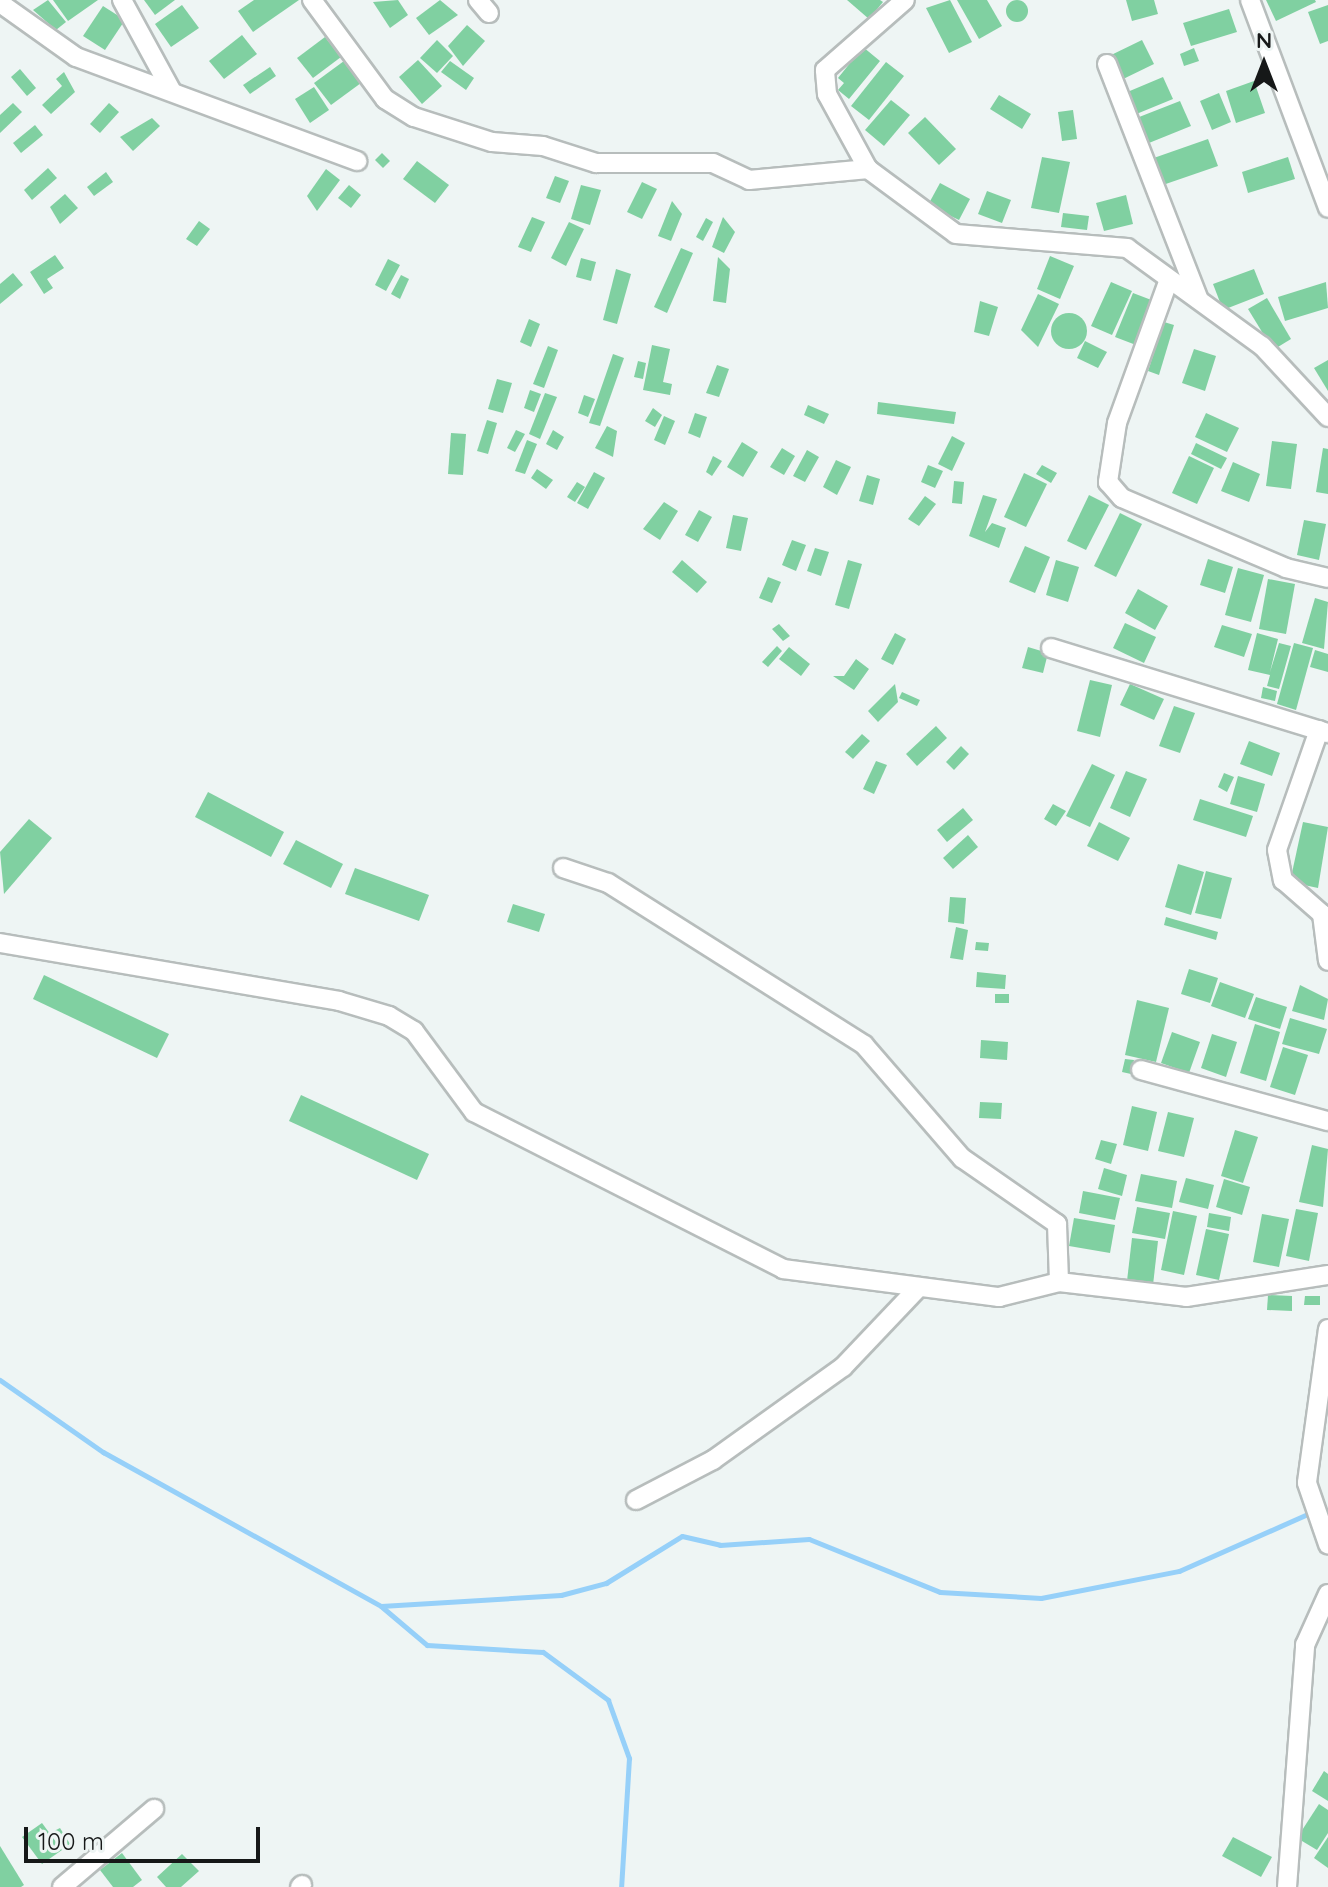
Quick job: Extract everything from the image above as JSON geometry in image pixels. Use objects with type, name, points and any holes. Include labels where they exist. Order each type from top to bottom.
[{"type":"street","points":[[122,0],[171,90]]},
{"type":"street","points":[[312,0],[385,99],[414,117],[492,142],[543,146],[596,163],[713,163],[749,180],[868,169]]},
{"type":"street","points":[[905,0],[825,70],[827,94],[868,169],[956,234],[1115,243],[1200,301],[1273,357],[1328,417]]},
{"type":"street","points":[[1250,0],[1328,208]]},
{"type":"street","points":[[0,3],[76,57],[357,161]]},
{"type":"street","points":[[1107,64],[1200,301]]},
{"type":"street","points":[[1168,282],[1117,423],[1108,482],[1122,498],[1286,568],[1328,578]]},
{"type":"street","points":[[1051,648],[1323,731],[1277,850],[1283,880],[1322,914],[1328,961]]},
{"type":"street","points":[[563,868],[608,883],[864,1045],[962,1158],[1051,1216],[1063,1251],[1059,1282]]},
{"type":"street","points":[[0,943],[324,998],[389,1016],[414,1031],[474,1112],[606,1185],[783,1269],[999,1297],[1059,1282],[1186,1297],[1328,1275]]},
{"type":"street","points":[[1141,1070],[1328,1121]]},
{"type":"street","points":[[636,1500],[713,1460],[843,1367],[919,1287]]},
{"type":"street","points":[[1326,1539],[1307,1483],[1328,1329]]},
{"type":"street","points":[[1287,1887],[1305,1645],[1328,1594]]},
{"type":"street","points":[[62,1887],[154,1809]]},
{"type":"building","points":[[48,0],[66,22],[56,30],[33,10]]},
{"type":"building","points":[[53,0],[98,0],[68,21]]},
{"type":"building","points":[[144,0],[175,0],[155,15]]},
{"type":"building","points":[[254,0],[299,0],[253,32],[238,11]]},
{"type":"building","points":[[398,0],[408,15],[390,28],[373,2]]},
{"type":"building","points":[[440,0],[458,15],[429,35],[416,18]]},
{"type":"building","points":[[847,0],[880,0],[883,2],[869,19]]},
{"type":"building","points":[[950,0],[972,42],[949,53],[926,8]]},
{"type":"building","points":[[957,0],[987,0],[1002,26],[979,39]]},
{"type":"building","points":[[1017,0],[1025,3],[1028,11],[1025,19],[1017,22],[1009,19],[1006,11],[1009,3]]},
{"type":"building","points":[[1126,0],[1154,0],[1158,14],[1132,21]]},
{"type":"building","points":[[1266,0],[1315,0],[1316,2],[1276,21]]},
{"type":"building","points":[[182,5],[199,28],[171,47],[155,24]]},
{"type":"building","points":[[1328,5],[1328,41],[1320,44],[1308,12]]},
{"type":"building","points":[[103,6],[125,20],[105,50],[83,36]]},
{"type":"building","points":[[1229,9],[1237,32],[1191,46],[1183,23]]},
{"type":"building","points":[[467,25],[485,41],[463,66],[448,46]]},
{"type":"building","points":[[242,35],[257,54],[224,79],[209,61]]},
{"type":"building","points":[[325,37],[341,57],[313,78],[297,58]]},
{"type":"building","points":[[437,40],[453,56],[437,73],[420,58]]},
{"type":"building","points":[[1142,40],[1154,64],[1117,82],[1105,58]]},
{"type":"building","points":[[863,47],[880,61],[849,99],[838,90],[844,83],[838,78]]},
{"type":"building","points":[[1194,48],[1199,61],[1184,66],[1180,54]]},
{"type":"building","points":[[418,60],[442,86],[422,104],[399,77]]},
{"type":"building","points":[[344,61],[361,83],[331,105],[314,83]]},
{"type":"building","points":[[450,61],[474,78],[466,90],[441,72]]},
{"type":"building","points":[[886,62],[904,76],[869,120],[851,106]]},
{"type":"building","points":[[270,67],[276,76],[250,94],[243,85]]},
{"type":"building","points":[[20,69],[36,88],[27,96],[11,77]]},
{"type":"building","points":[[64,72],[75,92],[51,114],[42,105],[62,86],[56,79]]},
{"type":"building","points":[[1163,77],[1173,99],[1134,115],[1125,93]]},
{"type":"building","points":[[1254,81],[1265,113],[1236,123],[1226,91]]},
{"type":"building","points":[[314,87],[329,110],[310,123],[295,99]]},
{"type":"building","points":[[1219,93],[1231,122],[1212,130],[1200,101]]},
{"type":"building","points":[[999,95],[1031,114],[1022,129],[990,109]]},
{"type":"building","points":[[891,100],[910,115],[884,146],[865,130]]},
{"type":"building","points":[[1180,101],[1191,126],[1144,145],[1134,119]]},
{"type":"building","points":[[13,103],[22,112],[0,133],[0,115]]},
{"type":"building","points":[[109,103],[119,112],[100,133],[90,124]]},
{"type":"building","points":[[1073,110],[1077,139],[1062,141],[1058,112]]},
{"type":"building","points":[[925,117],[956,149],[939,165],[908,133]]},
{"type":"building","points":[[152,118],[160,126],[133,151],[120,137]]},
{"type":"building","points":[[35,125],[43,135],[21,153],[13,143]]},
{"type":"building","points":[[1208,139],[1218,166],[1157,187],[1148,160]]},
{"type":"building","points":[[382,153],[390,161],[383,168],[375,160]]},
{"type":"building","points":[[1042,157],[1070,162],[1059,213],[1031,208]]},
{"type":"building","points":[[1288,157],[1295,179],[1248,193],[1242,172]]},
{"type":"building","points":[[417,161],[449,185],[435,203],[403,179]]},
{"type":"building","points":[[48,168],[57,178],[32,200],[24,190]]},
{"type":"building","points":[[326,169],[340,180],[317,211],[307,196]]},
{"type":"building","points":[[106,172],[113,182],[94,196],[87,187]]},
{"type":"building","points":[[555,176],[569,181],[560,203],[546,198]]},
{"type":"building","points":[[642,182],[657,189],[642,219],[627,212]]},
{"type":"building","points":[[940,183],[970,199],[959,220],[928,205]]},
{"type":"building","points":[[349,185],[361,195],[351,208],[338,198]]},
{"type":"building","points":[[581,185],[601,190],[590,225],[571,219]]},
{"type":"building","points":[[987,191],[1011,200],[1002,223],[978,214]]},
{"type":"building","points":[[65,194],[78,208],[60,224],[50,207]]},
{"type":"building","points":[[1126,195],[1133,224],[1104,231],[1096,203]]},
{"type":"building","points":[[672,201],[682,214],[671,241],[658,236]]},
{"type":"building","points":[[1063,213],[1089,216],[1087,230],[1061,227]]},
{"type":"building","points":[[532,217],[545,222],[531,252],[518,247]]},
{"type":"building","points":[[723,217],[735,232],[724,253],[712,247]]},
{"type":"building","points":[[706,218],[713,222],[703,241],[696,237]]},
{"type":"building","points":[[199,221],[210,229],[197,246],[186,239]]},
{"type":"building","points":[[569,222],[584,229],[566,266],[551,258]]},
{"type":"building","points":[[681,248],[693,253],[667,313],[654,307]]},
{"type":"building","points":[[55,255],[64,268],[47,279],[53,288],[44,294],[30,272]]},
{"type":"building","points":[[1050,256],[1074,266],[1060,299],[1037,289]]},
{"type":"building","points":[[718,257],[730,269],[726,303],[713,301]]},
{"type":"building","points":[[581,258],[596,262],[591,281],[576,277]]},
{"type":"building","points":[[388,259],[400,265],[386,291],[375,285]]},
{"type":"building","points":[[616,269],[631,274],[617,324],[603,320]]},
{"type":"building","points":[[1254,269],[1264,294],[1223,310],[1213,284]]},
{"type":"building","points":[[13,273],[23,285],[0,304],[0,284]]},
{"type":"building","points":[[401,275],[409,279],[400,299],[391,294]]},
{"type":"building","points":[[1111,282],[1132,291],[1112,335],[1091,326]]},
{"type":"building","points":[[1326,282],[1328,308],[1285,321],[1278,297]]},
{"type":"building","points":[[1133,293],[1154,301],[1136,345],[1115,337]]},
{"type":"building","points":[[1038,294],[1059,304],[1038,347],[1021,330]]},
{"type":"building","points":[[1267,298],[1291,339],[1273,350],[1248,309]]},
{"type":"building","points":[[980,301],[998,307],[989,336],[974,332]]},
{"type":"building","points":[[1069,313],[1082,318],[1087,331],[1082,344],[1069,349],[1056,344],[1051,331],[1056,318]]},
{"type":"building","points":[[529,319],[540,324],[531,347],[520,342]]},
{"type":"building","points":[[1164,322],[1174,325],[1159,375],[1148,371]]},
{"type":"building","points":[[1085,341],[1107,352],[1098,368],[1077,358]]},
{"type":"building","points":[[652,345],[670,349],[663,382],[672,384],[670,395],[643,390]]},
{"type":"building","points":[[548,346],[558,350],[544,388],[533,384]]},
{"type":"building","points":[[1194,349],[1216,356],[1205,391],[1182,383]]},
{"type":"building","points":[[613,354],[624,358],[600,426],[589,423]]},
{"type":"building","points":[[1328,360],[1328,391],[1314,368]]},
{"type":"building","points":[[638,361],[646,363],[643,379],[634,377]]},
{"type":"building","points":[[717,365],[729,369],[719,397],[706,393]]},
{"type":"building","points":[[497,379],[512,383],[503,413],[488,409]]},
{"type":"building","points":[[530,390],[541,394],[534,412],[524,408]]},
{"type":"building","points":[[545,393],[557,397],[540,439],[529,434]]},
{"type":"building","points":[[584,395],[595,399],[588,417],[578,413]]},
{"type":"building","points":[[878,402],[956,412],[954,424],[877,414]]},
{"type":"building","points":[[808,405],[829,414],[824,424],[804,415]]},
{"type":"building","points":[[653,408],[662,415],[655,427],[645,421]]},
{"type":"building","points":[[695,413],[707,417],[700,438],[688,433]]},
{"type":"building","points":[[1206,413],[1239,428],[1227,452],[1195,437]]},
{"type":"building","points":[[664,416],[675,421],[665,445],[654,440]]},
{"type":"building","points":[[487,420],[497,423],[488,454],[477,451]]},
{"type":"building","points":[[607,426],[617,431],[613,457],[595,448]]},
{"type":"building","points":[[516,430],[525,434],[515,452],[507,448]]},
{"type":"building","points":[[553,430],[564,437],[557,450],[546,444]]},
{"type":"building","points":[[451,433],[466,434],[463,475],[448,474]]},
{"type":"building","points":[[952,436],[965,443],[952,471],[938,464]]},
{"type":"building","points":[[527,440],[537,444],[525,474],[515,471]]},
{"type":"building","points":[[1272,441],[1297,444],[1291,489],[1266,486]]},
{"type":"building","points":[[742,442],[758,452],[743,477],[727,467]]},
{"type":"building","points":[[1196,443],[1227,458],[1221,469],[1191,454]]},
{"type":"building","points":[[782,448],[795,456],[784,475],[770,467]]},
{"type":"building","points":[[1323,448],[1328,449],[1328,494],[1316,492]]},
{"type":"building","points":[[807,450],[819,457],[805,482],[793,476]]},
{"type":"building","points":[[713,456],[722,461],[712,476],[706,472]]},
{"type":"building","points":[[1189,456],[1214,468],[1197,504],[1172,493]]},
{"type":"building","points":[[836,460],[851,467],[837,495],[823,487]]},
{"type":"building","points":[[1233,462],[1260,474],[1249,502],[1221,491]]},
{"type":"building","points":[[928,465],[943,471],[935,488],[921,482]]},
{"type":"building","points":[[1042,465],[1057,473],[1051,483],[1036,474]]},
{"type":"building","points":[[537,469],[553,480],[546,489],[531,478]]},
{"type":"building","points":[[594,472],[605,478],[588,509],[577,503]]},
{"type":"building","points":[[1024,473],[1047,484],[1026,527],[1004,517]]},
{"type":"building","points":[[867,475],[880,479],[873,505],[859,501]]},
{"type":"building","points":[[954,481],[964,482],[962,504],[952,503]]},
{"type":"building","points":[[577,482],[585,487],[575,502],[567,497]]},
{"type":"building","points":[[983,495],[997,499],[985,532],[992,523],[1006,528],[999,548],[969,536]]},
{"type":"building","points":[[1089,495],[1109,505],[1086,550],[1067,541]]},
{"type":"building","points":[[925,496],[936,504],[919,526],[908,519]]},
{"type":"building","points":[[664,502],[678,511],[660,540],[643,529]]},
{"type":"building","points":[[699,510],[712,517],[698,542],[685,535]]},
{"type":"building","points":[[1120,513],[1142,524],[1116,577],[1094,566]]},
{"type":"building","points":[[733,515],[748,518],[741,551],[726,548]]},
{"type":"building","points":[[1304,520],[1326,524],[1319,560],[1297,555]]},
{"type":"building","points":[[792,540],[806,545],[796,571],[782,565]]},
{"type":"building","points":[[1025,546],[1050,557],[1035,593],[1009,582]]},
{"type":"building","points":[[815,548],[829,552],[821,576],[807,571]]},
{"type":"building","points":[[1208,559],[1233,567],[1225,593],[1200,585]]},
{"type":"building","points":[[682,560],[707,582],[697,593],[672,572]]},
{"type":"building","points":[[848,560],[862,564],[849,609],[835,605]]},
{"type":"building","points":[[1056,560],[1079,567],[1068,602],[1046,595]]},
{"type":"building","points":[[1238,568],[1264,575],[1251,622],[1225,615]]},
{"type":"building","points":[[768,577],[781,582],[772,603],[759,598]]},
{"type":"building","points":[[1268,579],[1295,584],[1286,634],[1259,629]]},
{"type":"building","points":[[1138,589],[1168,606],[1155,630],[1125,613]]},
{"type":"building","points":[[1315,598],[1328,602],[1324,649],[1302,643]]},
{"type":"building","points":[[1125,623],[1156,637],[1144,663],[1113,648]]},
{"type":"building","points":[[779,624],[790,636],[783,641],[772,629]]},
{"type":"building","points":[[1222,625],[1252,634],[1244,657],[1214,647]]},
{"type":"building","points":[[895,633],[906,639],[893,665],[881,659]]},
{"type":"building","points":[[1257,633],[1278,639],[1270,672],[1279,643],[1291,646],[1279,689],[1267,686],[1270,675],[1248,670]]},
{"type":"building","points":[[1294,643],[1313,648],[1296,710],[1277,704]]},
{"type":"building","points":[[777,646],[782,651],[768,667],[762,662]]},
{"type":"building","points":[[789,647],[810,664],[801,676],[779,659]]},
{"type":"building","points":[[1028,647],[1048,653],[1043,673],[1022,668]]},
{"type":"building","points":[[1315,650],[1328,654],[1328,672],[1310,667]]},
{"type":"building","points":[[856,659],[869,669],[854,690],[833,676],[844,676]]},
{"type":"building","points":[[1090,680],[1112,685],[1100,737],[1077,731]]},
{"type":"building","points":[[895,684],[898,702],[878,722],[868,711]]},
{"type":"building","points":[[1130,684],[1164,699],[1154,720],[1120,705]]},
{"type":"building","points":[[1263,687],[1277,691],[1275,701],[1261,698]]},
{"type":"building","points":[[902,692],[920,700],[917,706],[899,698]]},
{"type":"building","points":[[1174,706],[1195,713],[1180,753],[1159,746]]},
{"type":"building","points":[[936,726],[947,738],[917,766],[906,754]]},
{"type":"building","points":[[862,734],[870,741],[853,759],[845,752]]},
{"type":"building","points":[[1249,741],[1280,753],[1272,776],[1240,764]]},
{"type":"building","points":[[961,746],[969,754],[954,770],[946,762]]},
{"type":"building","points":[[876,761],[887,765],[874,794],[863,789]]},
{"type":"building","points":[[1092,764],[1115,775],[1090,827],[1066,816]]},
{"type":"building","points":[[1126,771],[1147,779],[1130,817],[1110,808]]},
{"type":"building","points":[[1224,773],[1234,777],[1227,792],[1218,787]]},
{"type":"building","points":[[1238,776],[1265,784],[1257,812],[1230,804]]},
{"type":"building","points":[[208,792],[284,832],[271,857],[195,817]]},
{"type":"building","points":[[1200,799],[1253,816],[1246,837],[1193,820]]},
{"type":"building","points":[[1053,804],[1066,811],[1056,826],[1044,819]]},
{"type":"building","points":[[963,808],[973,820],[947,842],[937,830]]},
{"type":"building","points":[[29,819],[52,838],[4,894],[0,852]]},
{"type":"building","points":[[1099,822],[1130,838],[1118,861],[1087,846]]},
{"type":"building","points":[[1303,822],[1328,827],[1318,888],[1290,882]]},
{"type":"building","points":[[968,835],[978,847],[953,869],[943,858]]},
{"type":"building","points":[[296,840],[343,864],[331,888],[283,864]]},
{"type":"building","points":[[1178,864],[1204,872],[1191,915],[1165,907]]},
{"type":"building","points":[[355,868],[429,895],[419,921],[345,894]]},
{"type":"building","points":[[1206,871],[1232,878],[1221,919],[1195,913]]},
{"type":"building","points":[[950,897],[966,898],[964,924],[948,922]]},
{"type":"building","points":[[513,904],[545,914],[539,932],[507,922]]},
{"type":"building","points":[[1166,917],[1218,932],[1216,940],[1164,925]]},
{"type":"building","points":[[956,927],[968,930],[963,960],[950,958]]},
{"type":"building","points":[[976,942],[989,943],[988,951],[975,950]]},
{"type":"building","points":[[1189,969],[1218,978],[1210,1003],[1181,994]]},
{"type":"building","points":[[977,972],[1006,975],[1005,989],[976,987]]},
{"type":"building","points":[[44,975],[169,1034],[157,1058],[33,999]]},
{"type":"building","points":[[1220,982],[1254,994],[1245,1018],[1211,1006]]},
{"type":"building","points":[[1300,985],[1328,999],[1324,1020],[1292,1011]]},
{"type":"building","points":[[995,994],[1009,994],[1009,1003],[995,1003]]},
{"type":"building","points":[[1256,997],[1287,1007],[1280,1029],[1248,1019]]},
{"type":"building","points":[[1137,1000],[1169,1008],[1156,1062],[1125,1055]]},
{"type":"building","points":[[1290,1018],[1327,1029],[1319,1054],[1282,1044]]},
{"type":"building","points":[[1255,1024],[1280,1032],[1266,1081],[1240,1073]]},
{"type":"building","points":[[1172,1032],[1200,1042],[1189,1073],[1161,1063]]},
{"type":"building","points":[[1212,1034],[1237,1042],[1226,1077],[1201,1068]]},
{"type":"building","points":[[981,1040],[1008,1042],[1007,1060],[980,1058]]},
{"type":"building","points":[[1283,1047],[1308,1055],[1295,1095],[1270,1087]]},
{"type":"building","points":[[1125,1059],[1134,1060],[1131,1074],[1122,1072]]},
{"type":"building","points":[[301,1095],[429,1154],[417,1180],[289,1121]]},
{"type":"building","points":[[980,1102],[1002,1103],[1001,1119],[979,1118]]},
{"type":"building","points":[[1132,1106],[1157,1112],[1148,1151],[1123,1145]]},
{"type":"building","points":[[1168,1112],[1194,1118],[1184,1157],[1158,1151]]},
{"type":"building","points":[[1235,1130],[1258,1137],[1243,1183],[1221,1176]]},
{"type":"building","points":[[1101,1140],[1117,1144],[1111,1164],[1095,1159]]},
{"type":"building","points":[[1312,1145],[1328,1149],[1323,1207],[1299,1202]]},
{"type":"building","points":[[1104,1168],[1127,1175],[1122,1196],[1098,1189]]},
{"type":"building","points":[[1141,1174],[1177,1181],[1172,1208],[1135,1201]]},
{"type":"building","points":[[1186,1178],[1214,1185],[1208,1209],[1179,1202]]},
{"type":"building","points":[[1224,1179],[1250,1187],[1242,1215],[1216,1207]]},
{"type":"building","points":[[1083,1191],[1120,1198],[1115,1220],[1079,1213]]},
{"type":"building","points":[[1137,1207],[1170,1213],[1165,1239],[1132,1233]]},
{"type":"building","points":[[1296,1209],[1318,1213],[1309,1261],[1286,1256]]},
{"type":"building","points":[[1173,1211],[1197,1216],[1184,1275],[1161,1270]]},
{"type":"building","points":[[1209,1213],[1231,1217],[1229,1231],[1207,1227]]},
{"type":"building","points":[[1262,1214],[1289,1219],[1279,1267],[1253,1262]]},
{"type":"building","points":[[1074,1218],[1115,1225],[1110,1253],[1069,1246]]},
{"type":"building","points":[[1206,1229],[1229,1234],[1219,1280],[1196,1275]]},
{"type":"building","points":[[1132,1238],[1158,1241],[1153,1285],[1127,1281]]},
{"type":"building","points":[[1268,1295],[1292,1296],[1292,1311],[1267,1310]]},
{"type":"building","points":[[1305,1296],[1320,1296],[1320,1305],[1304,1305]]},
{"type":"building","points":[[1324,1771],[1328,1774],[1328,1801],[1312,1791]]},
{"type":"building","points":[[1319,1804],[1328,1810],[1328,1833],[1317,1850],[1297,1838]]},
{"type":"building","points":[[42,1823],[62,1850],[42,1864],[22,1837]]},
{"type":"building","points":[[60,1828],[70,1844],[62,1849],[52,1832]]},
{"type":"building","points":[[1233,1837],[1272,1857],[1261,1877],[1222,1856]]},
{"type":"building","points":[[1328,1837],[1328,1868],[1314,1858]]},
{"type":"building","points":[[0,1846],[24,1885],[21,1887],[0,1887]]},
{"type":"building","points":[[122,1853],[142,1880],[133,1887],[113,1887],[100,1870]]},
{"type":"building","points":[[182,1854],[199,1871],[181,1887],[166,1887],[157,1877]]},
{"type":"waterway","points":[[0,1380],[103,1452],[381,1606],[561,1595],[606,1583],[682,1536],[720,1545],[809,1539],[940,1592],[1041,1598],[1179,1571],[1312,1512]]},
{"type":"waterway","points":[[382,1607],[427,1645],[543,1652],[608,1700],[629,1758],[621,1887]]}]
